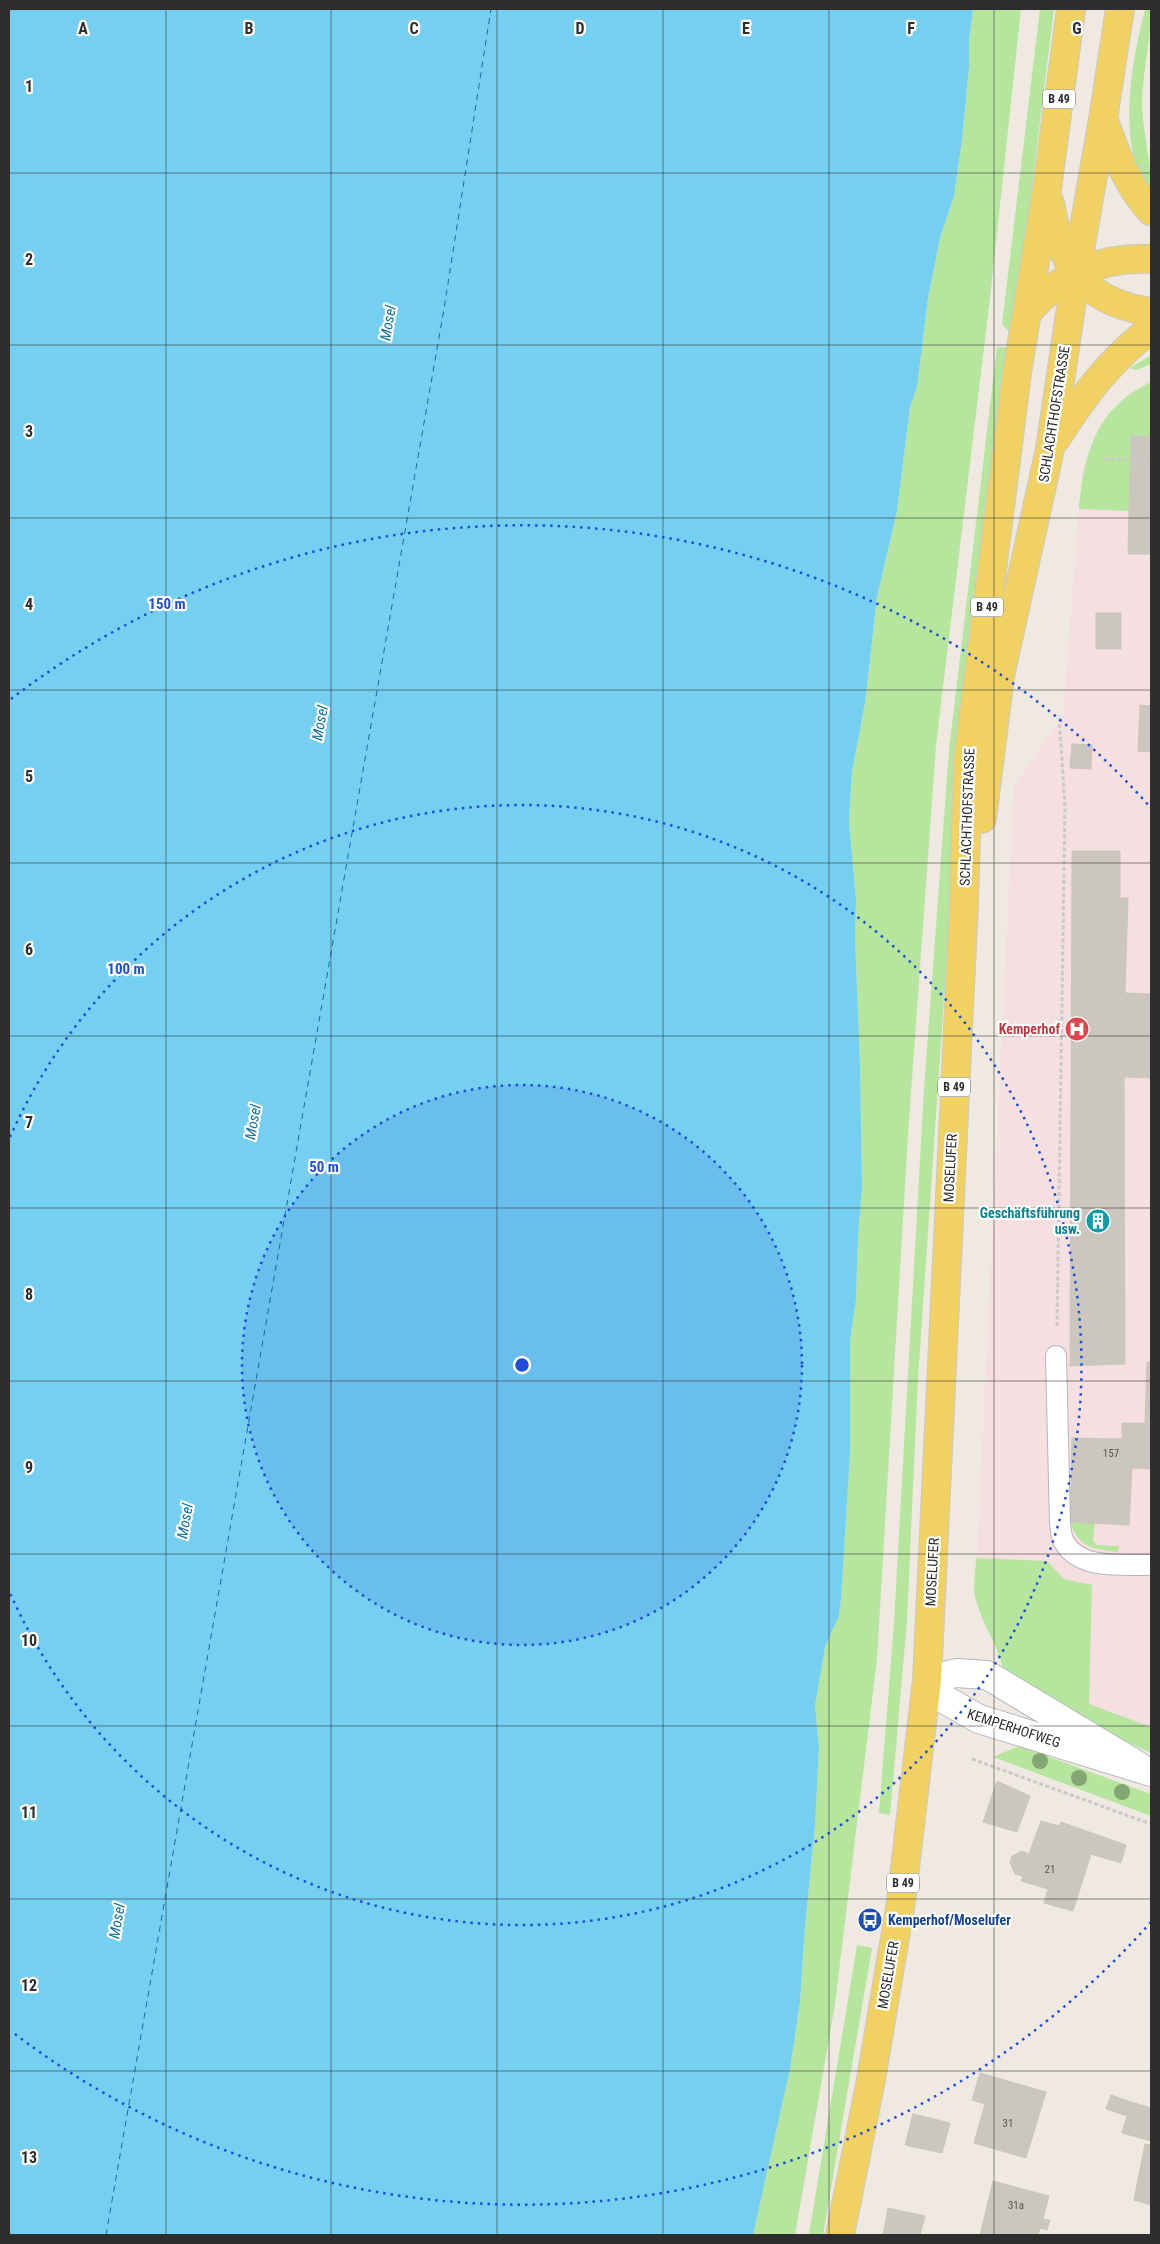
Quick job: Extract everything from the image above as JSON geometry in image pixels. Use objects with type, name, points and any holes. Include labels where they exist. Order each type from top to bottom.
[{"type":"main road","name":"SCHLACHTHOFSTRASSE","points":[[964,903],[968,760],[1017,373],[1047,189],[1071,9]]},
{"type":"main road","name":"SCHLACHTHOFSTRASSE","points":[[964,903],[983,810],[1000,676],[1050,449],[1076,273],[1120,9]]},
{"type":"main road","points":[[1103,119],[1123,169],[1151,211]]},
{"type":"main road","points":[[1047,189],[1054,226],[1065,255],[1076,273],[1092,291],[1113,302],[1135,310],[1151,312]]},
{"type":"main road","points":[[1027,313],[1048,290],[1076,273],[1107,263],[1151,259]]},
{"type":"main road","points":[[1050,449],[1083,396],[1108,366],[1151,329]]},
{"type":"main road","name":"MOSELUFER","points":[[840,2235],[870,2085],[901,1902],[927,1680],[964,903]]},
{"type":"street","name":"KEMPERHOFWEG","points":[[956,1673],[987,1675],[1146,1770],[979,1719],[942,1698],[927,1680],[956,1673]]},
{"type":"lane","points":[[1056,1356],[1065,1429],[1060,1524],[1063,1540],[1074,1553],[1084,1560],[1100,1563],[1151,1565]]},
{"type":"path","points":[[1104,459],[1151,459]]},
{"type":"path","points":[[1056,1356],[1065,807],[1059,715]]},
{"type":"path","points":[[972,1759],[1151,1824]]},
{"type":"shaded area","name":"Kemperhof","points":[[1151,382],[1151,1753],[1003,1669],[1000,1654],[984,1624],[975,1599],[1014,786],[1063,715],[1082,472],[1094,439],[1109,415],[1131,392]]},
{"type":"green space","points":[[973,9],[1021,9],[990,298],[936,745],[908,1135],[877,1659],[835,2004],[795,2235],[753,2235],[790,2069],[800,2002],[815,1825],[819,1747],[815,1706],[825,1647],[839,1616],[841,1599],[850,1454],[850,1340],[856,1300],[862,1186],[855,937],[856,899],[849,822],[852,772],[865,703],[877,597],[897,511],[910,407],[917,387],[928,298],[940,238],[954,196],[962,140]]},
{"type":"green space","points":[[1040,9],[1054,9],[1014,332],[1007,330],[1002,324]]},
{"type":"green space","points":[[1145,9],[1151,9],[1151,21],[1142,101],[1151,188],[1147,188],[1135,163],[1129,121],[1133,65]]},
{"type":"green space","points":[[997,347],[1011,348],[961,751],[918,1378],[907,1621],[890,1815],[879,1813],[894,1623],[924,1089],[949,750]]},
{"type":"green space","points":[[1151,355],[1151,364],[1136,370],[1130,368]]},
{"type":"green space","points":[[1151,382],[1151,437],[1132,436],[1129,511],[1079,509],[1089,451],[1096,434],[1105,419],[1117,405],[1132,393]]},
{"type":"green space","points":[[1070,1522],[1095,1523],[1093,1540],[1096,1545],[1119,1546],[1118,1552],[1088,1546],[1078,1537]]},
{"type":"green space","points":[[976,1558],[1047,1561],[1064,1579],[1092,1585],[1089,1704],[1151,1727],[1151,1753],[1101,1730],[1003,1669],[998,1651],[982,1617],[975,1595]]},
{"type":"green space","points":[[1019,1746],[1151,1794],[1151,1816],[993,1757]]},
{"type":"green space","points":[[857,1945],[872,1948],[823,2235],[809,2235]]},
{"type":"water","name":"Mosel","points":[[9,9],[973,9],[962,140],[954,196],[940,238],[928,298],[917,387],[910,407],[897,511],[877,597],[865,703],[852,772],[849,822],[856,899],[855,937],[862,1186],[856,1300],[850,1340],[850,1454],[841,1599],[839,1616],[825,1647],[815,1706],[819,1747],[815,1825],[800,2002],[790,2069],[753,2235],[9,2235]]},
{"type":"building","points":[[1131,436],[1151,437],[1151,554],[1128,554]]},
{"type":"building","points":[[1096,613],[1121,613],[1121,649],[1096,649]]},
{"type":"building","points":[[1140,705],[1151,706],[1151,752],[1138,751]]},
{"type":"building","points":[[1072,744],[1092,745],[1091,769],[1070,768]]},
{"type":"building","name":"Geschäftsführung usw.","points":[[1072,851],[1120,851],[1120,898],[1128,898],[1125,993],[1151,994],[1151,1078],[1124,1077],[1125,1364],[1070,1366]]},
{"type":"building","points":[[1147,1362],[1151,1362],[1151,1469],[1132,1468],[1129,1525],[1070,1522],[1072,1438],[1122,1439],[1122,1423],[1145,1423]]},
{"type":"building","points":[[997,1781],[1030,1796],[1017,1832],[983,1822]]},
{"type":"building","points":[[1041,1821],[1059,1826],[1061,1822],[1126,1845],[1121,1863],[1091,1854],[1073,1911],[1044,1903],[1048,1889],[1021,1881],[1023,1876],[1015,1874],[1010,1863],[1012,1856],[1022,1851],[1029,1854]]},
{"type":"building","points":[[980,2073],[1046,2092],[1026,2158],[974,2143],[985,2104],[972,2100]]},
{"type":"building","points":[[1111,2095],[1131,2102],[1127,2116],[1106,2109]]},
{"type":"building","points":[[1131,2102],[1151,2108],[1151,2141],[1122,2133]]},
{"type":"building","points":[[913,2114],[950,2123],[942,2153],[905,2145]]},
{"type":"building","points":[[1145,2144],[1151,2145],[1151,2205],[1134,2200]]},
{"type":"building","points":[[993,2181],[1049,2196],[1043,2219],[1050,2220],[1047,2230],[1040,2228],[1038,2235],[980,2235]]},
{"type":"building","points":[[888,2208],[925,2216],[920,2235],[883,2235]]},
{"type":"ferry route","points":[[106,2235],[444,309],[491,9]]},
{"type":"place","name":"Kemperhof","points":[[1077,1029]]},
{"type":"place","name":"Geschäftsführung usw.","points":[[1098,1221]]},
{"type":"place","name":"Kemperhof/Moselufer","points":[[870,1920]]}]
